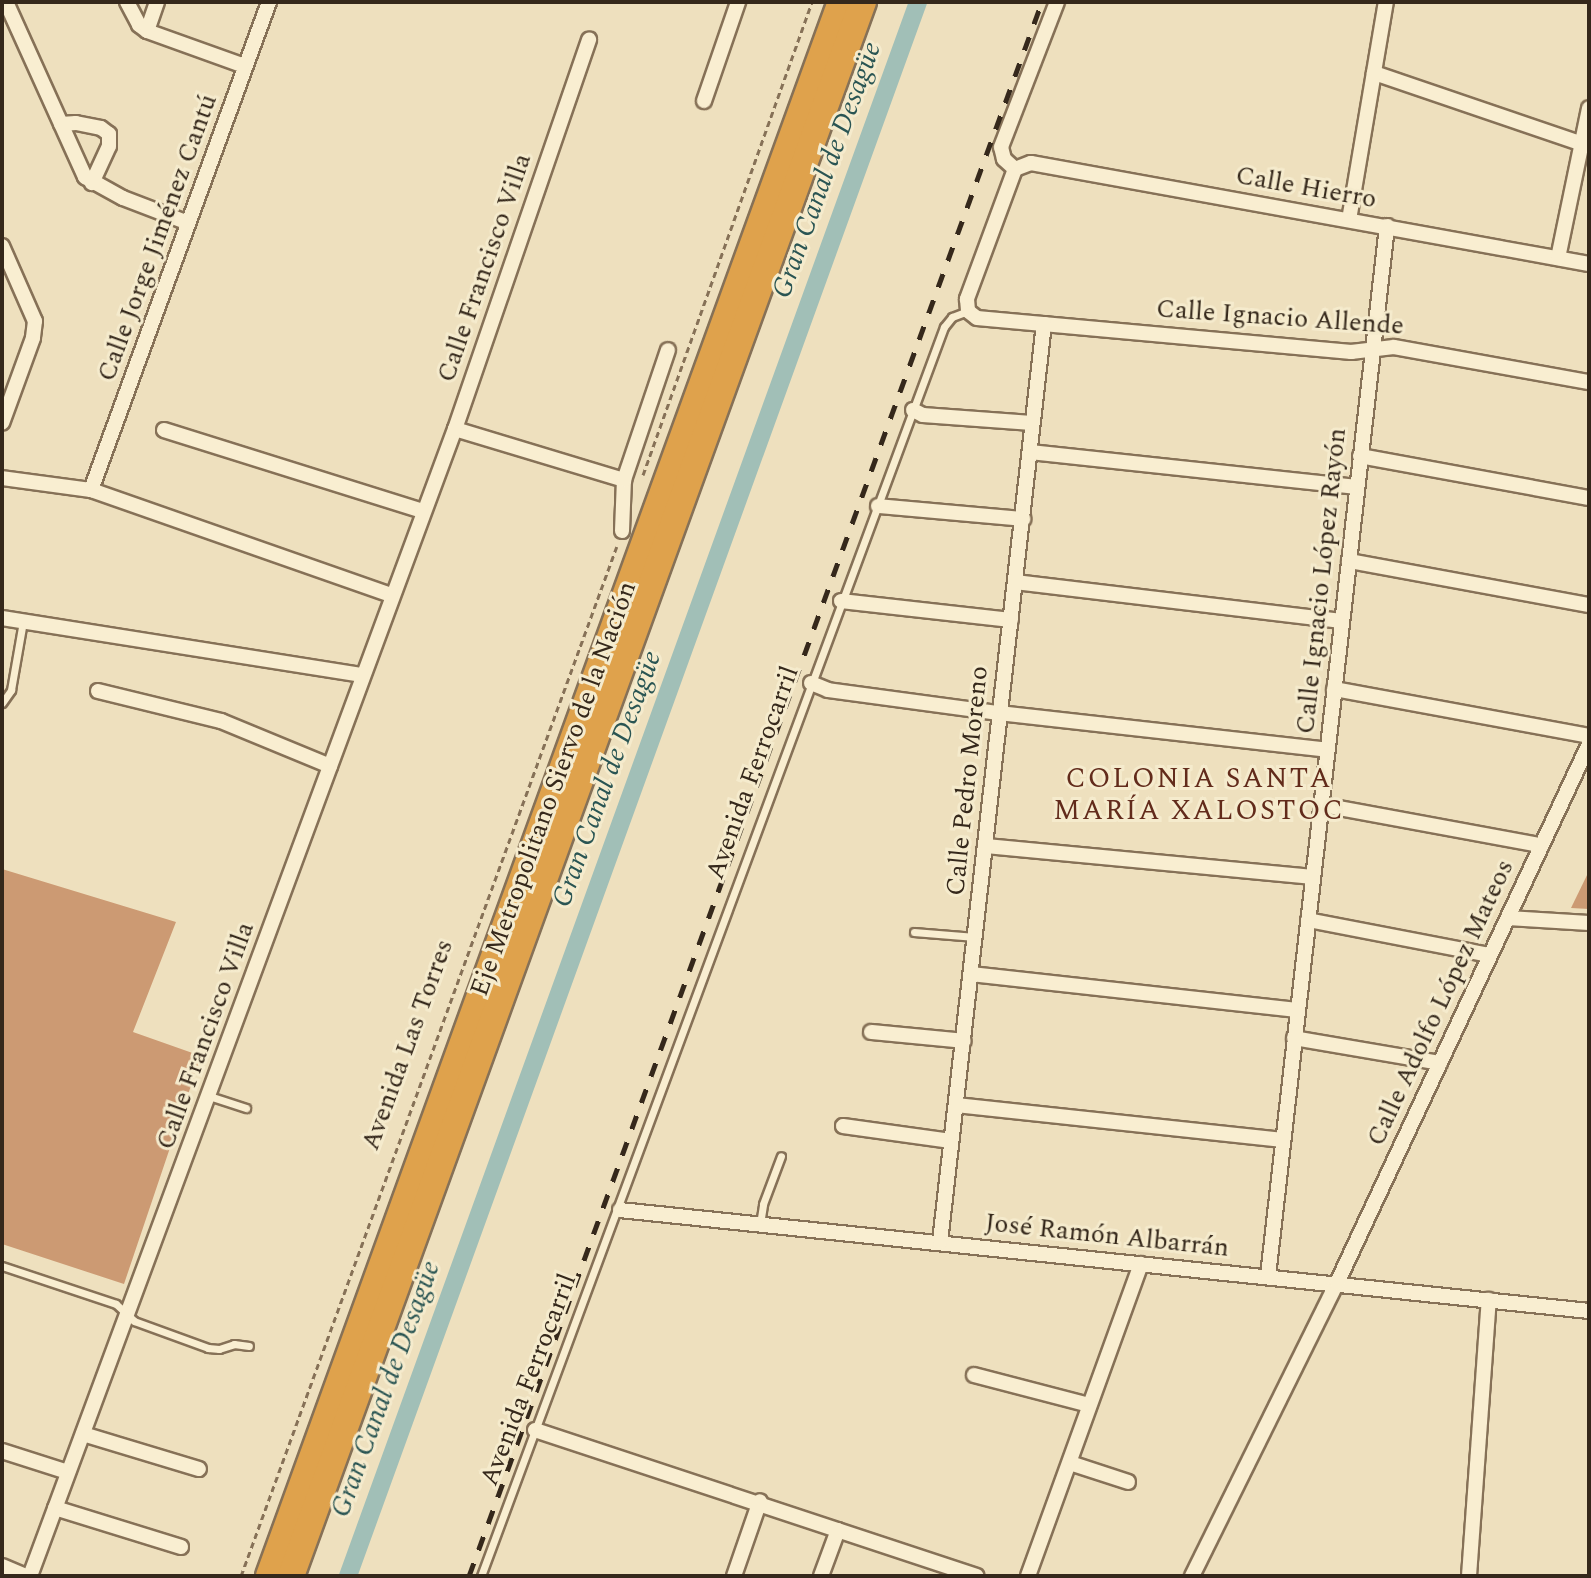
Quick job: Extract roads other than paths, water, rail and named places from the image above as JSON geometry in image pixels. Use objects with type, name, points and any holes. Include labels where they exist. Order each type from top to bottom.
[{"type":"highway","name":"Eje Metropolitano Siervo de la Nación","points":[[269,1576],[841,2]]},
{"type":"highway","name":"Eje Metropolitano Siervo de la Nación","points":[[291,1576],[863,2]]},
{"type":"street","points":[[6,2],[77,165],[92,183],[188,223]]},
{"type":"street","points":[[127,2],[139,25],[147,31],[245,66]]},
{"type":"street","points":[[147,31],[157,2]]},
{"type":"street","name":"Calle Jorge Jiménez Cantú","points":[[91,490],[269,2]]},
{"type":"street","points":[[704,101],[738,2]]},
{"type":"street","points":[[968,311],[967,299],[1015,169],[1004,159],[1001,147],[1057,2]]},
{"type":"street","points":[[1349,220],[1386,2]]},
{"type":"street","name":"Calle Francisco Villa","points":[[27,1576],[128,1315],[391,595],[455,429],[589,39]]},
{"type":"street","points":[[1374,73],[1586,144]]},
{"type":"street","points":[[1558,258],[1586,144],[1589,108]]},
{"type":"street","points":[[61,124],[76,123],[101,128],[109,134],[109,146],[92,183]]},
{"type":"street","name":"Calle Hierro","points":[[1015,169],[1031,163],[1589,264]]},
{"type":"street","name":"Calle Ignacio López Rayón","points":[[1268,1276],[1387,226]]},
{"type":"street","points":[[2,246],[35,321],[33,338],[2,423]]},
{"type":"street","name":"Calle Ignacio Allende","points":[[968,311],[977,318],[1351,352],[1394,347],[1589,382]]},
{"type":"street","name":"Calle Pedro Moreno","points":[[940,1242],[1044,324]]},
{"type":"street","points":[[622,531],[624,480],[668,350]]},
{"type":"street","points":[[913,410],[923,415],[1032,423]]},
{"type":"street","points":[[455,429],[624,480]]},
{"type":"street","points":[[164,430],[423,511]]},
{"type":"street","points":[[1030,452],[1357,487]]},
{"type":"street","points":[[1360,456],[1589,498]]},
{"type":"street","points":[[2,478],[91,490],[391,595]]},
{"type":"street","points":[[878,506],[1023,519]]},
{"type":"street","points":[[1349,561],[1589,605]]},
{"type":"street","points":[[1015,582],[1342,621]]},
{"type":"street","points":[[841,601],[1011,620]]},
{"type":"street","points":[[2,618],[363,675]]},
{"type":"street","points":[[811,683],[828,690],[999,713],[1327,750]]},
{"type":"street","points":[[1334,689],[1589,736]]},
{"type":"street","points":[[98,691],[221,721],[330,766]]},
{"type":"street","name":"Calle Adolfo López Mateos","points":[[1192,1576],[1337,1283],[1589,744]]},
{"type":"street","points":[[1322,805],[1541,845]]},
{"type":"street","points":[[985,846],[1312,877]]},
{"type":"street","points":[[1508,918],[1589,923]]},
{"type":"street","points":[[1308,920],[1489,955]]},
{"type":"street","points":[[971,974],[1297,1010]]},
{"type":"street","points":[[871,1032],[964,1041]]},
{"type":"street","points":[[1294,1038],[1440,1063]]},
{"type":"street","points":[[956,1105],[1283,1140]]},
{"type":"street","points":[[843,1126],[951,1141]]},
{"type":"street","name":"José Ramón Albarrán","points":[[620,1210],[1589,1311]]},
{"type":"street","points":[[1028,1576],[1141,1264]]},
{"type":"street","points":[[1469,1576],[1489,1300]]},
{"type":"street","points":[[974,1375],[1089,1405]]},
{"type":"street","points":[[535,1430],[760,1501],[977,1576]]},
{"type":"street","points":[[83,1434],[199,1469]]},
{"type":"street","points":[[2,1451],[68,1472]]},
{"type":"street","points":[[1070,1463],[1128,1482]]},
{"type":"street","points":[[734,1576],[760,1501]]},
{"type":"street","points":[[55,1508],[181,1547]]},
{"type":"street","points":[[821,1576],[838,1530]]},
{"type":"street","points":[[2,1566],[27,1576]]},
{"type":"lane","name":"Avenida Ferrocarril","points":[[481,1576],[620,1210],[944,327],[952,317],[968,311]]},
{"type":"lane","points":[[2,703],[11,690],[23,621]]},
{"type":"lane","points":[[914,932],[975,937]]},
{"type":"lane","points":[[209,1096],[246,1108]]},
{"type":"lane","points":[[760,1224],[763,1204],[781,1156]]},
{"type":"lane","points":[[2,1266],[116,1304],[141,1323],[208,1348],[219,1349],[234,1344],[249,1346]]},
{"type":"waterway","name":"Gran Canal de Desagüe","points":[[348,1576],[918,2]]},
{"type":"railway","points":[[469,1576],[1042,2]]},
{"type":"district","name":"COLONIA SANTA MARÍA XALOSTOC","points":[[1199,795]]}]
